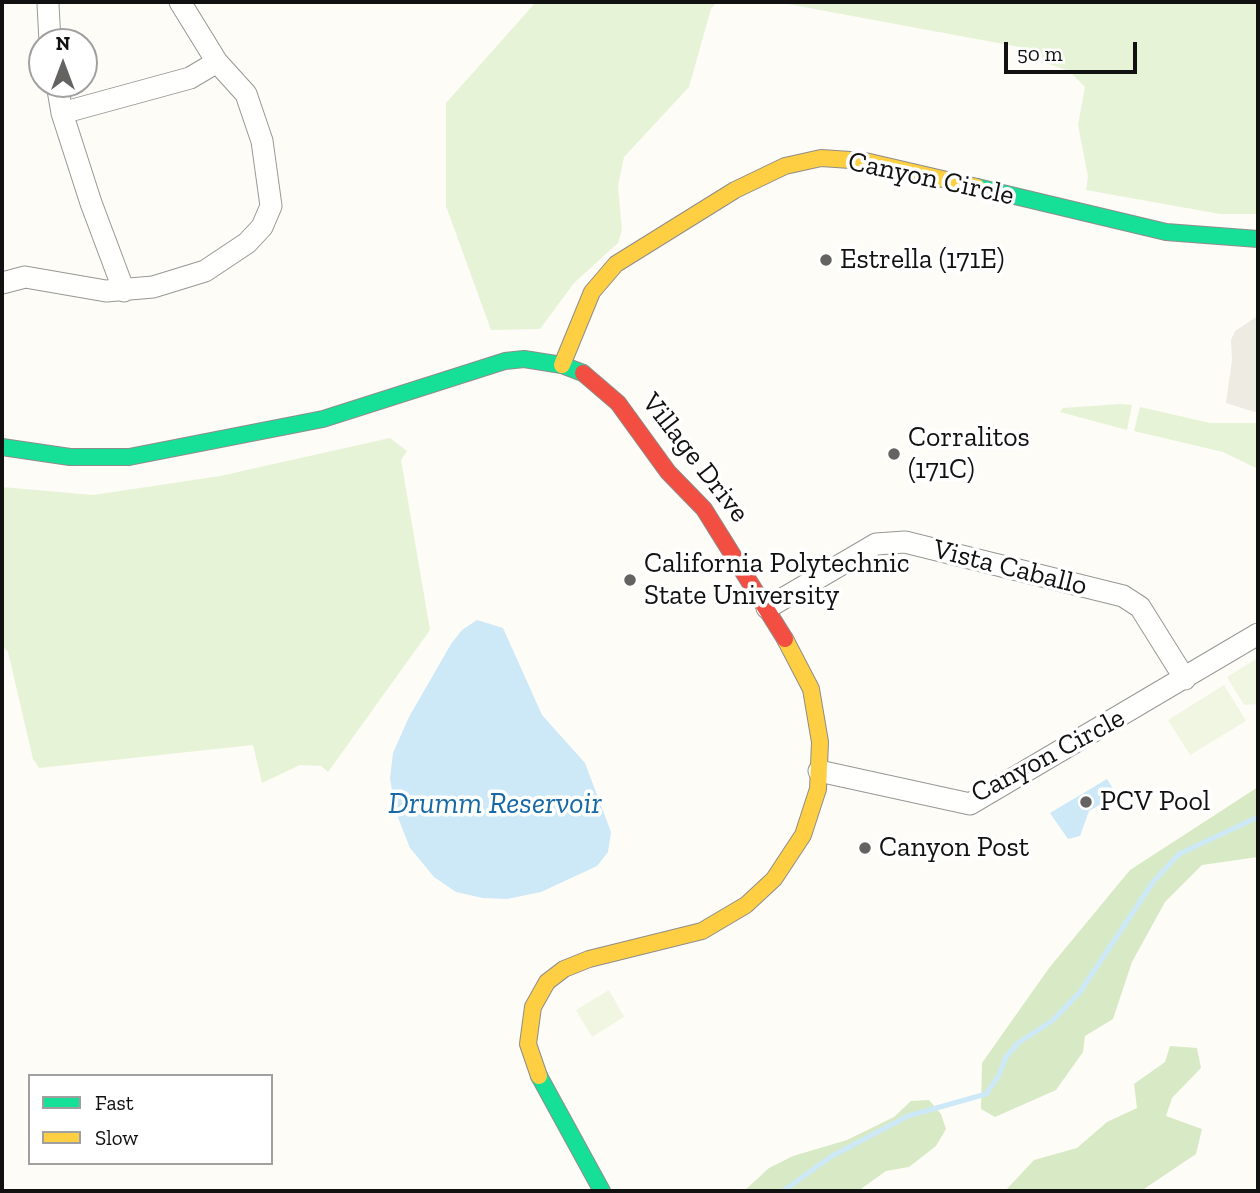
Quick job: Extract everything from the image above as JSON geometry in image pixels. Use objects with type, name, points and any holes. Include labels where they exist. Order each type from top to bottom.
[{"type":"street","points":[[50,2],[50,28]]},
{"type":"street","points":[[2,284],[25,277],[124,291],[153,287],[205,271],[247,243],[262,228],[271,206],[262,141],[246,94],[217,62],[180,2]]},
{"type":"street","points":[[62,113],[190,78],[217,62]]},
{"type":"street","points":[[59,98],[91,203],[124,291]]},
{"type":"street","name":"Canyon Circle","points":[[562,365],[592,292],[616,264],[735,190],[785,166],[821,158],[865,161],[1166,233],[1258,239]]},
{"type":"street","name":"Village Drive","points":[[2,447],[70,457],[129,457],[323,419],[505,361],[524,359],[562,365],[593,380],[618,403],[668,472],[712,520],[767,608],[811,689],[820,742],[818,789],[803,835],[774,879],[746,905],[702,931],[589,959],[564,969],[547,982],[533,1007],[528,1044],[532,1063],[602,1191]]},
{"type":"street","name":"Vista Caballo","points":[[767,608],[876,544],[905,542],[1123,596],[1140,607],[1185,678]]},
{"type":"street","name":"Canyon Circle","points":[[819,771],[970,804],[1258,634]]},
{"type":"green space","points":[[536,2],[717,2],[711,9],[689,87],[624,157],[618,186],[622,230],[618,243],[574,283],[540,329],[491,330],[446,206],[446,103]]},
{"type":"green space","points":[[777,2],[1258,2],[1258,214],[1220,214],[1086,190],[1088,177],[1078,125],[1085,87],[1069,71],[1043,62],[1041,51]]},
{"type":"green space","points":[[1132,405],[1127,430],[1060,412],[1063,408]]},
{"type":"green space","points":[[1140,407],[1210,423],[1258,423],[1256,468],[1223,452],[1134,431]]},
{"type":"green space","points":[[390,438],[407,451],[401,460],[430,630],[328,772],[321,766],[300,765],[262,783],[253,745],[39,768],[33,759],[8,652],[2,645],[2,487],[93,495],[220,476]]},
{"type":"green space","points":[[1258,658],[1258,704],[1244,705],[1227,677]]},
{"type":"green space","points":[[1224,685],[1246,721],[1190,755],[1168,720]]},
{"type":"green space","points":[[1258,787],[1258,857],[1202,865],[1165,902],[1132,962],[1113,1019],[1085,1036],[1083,1052],[1056,1090],[995,1117],[981,1109],[982,1063],[1049,968],[1130,870]]},
{"type":"green space","points":[[609,990],[624,1017],[592,1037],[576,1010]]},
{"type":"green space","points":[[1170,1046],[1197,1048],[1201,1068],[1172,1098],[1166,1116],[1202,1129],[1196,1154],[1141,1191],[1005,1191],[1034,1160],[1077,1148],[1107,1122],[1137,1108],[1134,1084],[1165,1062]]},
{"type":"green space","points":[[929,1100],[941,1114],[946,1129],[936,1146],[909,1167],[886,1171],[858,1191],[744,1191],[769,1168],[793,1156],[847,1140],[894,1117],[911,1101]]},
{"type":"shaded area","points":[[1256,317],[1258,413],[1226,403],[1232,360],[1231,340],[1235,331]]},
{"type":"water","name":"Drumm Reservoir","points":[[477,620],[503,628],[542,715],[585,763],[611,832],[608,852],[597,866],[541,892],[507,899],[483,898],[456,892],[434,877],[410,848],[395,810],[390,778],[393,753],[409,717],[451,644],[462,630]]},
{"type":"water","name":"PCV Pool","points":[[1107,779],[1117,795],[1089,811],[1080,836],[1068,839],[1050,813]]},
{"type":"waterway","points":[[783,1191],[832,1156],[908,1116],[986,1094],[998,1077],[1006,1057],[1018,1043],[1052,1021],[1080,992],[1153,882],[1179,854],[1258,817]]},
{"type":"traffic: fast","points":[[977,187],[1166,232],[1258,239]]},
{"type":"traffic: fast","points":[[2,447],[70,457],[129,457],[323,419],[505,361],[524,359],[562,365],[583,373]]},
{"type":"traffic: fast","points":[[539,1076],[602,1191]]},
{"type":"traffic: slow","points":[[562,365],[592,292],[616,264],[735,190],[785,166],[821,158],[865,161],[977,187]]},
{"type":"traffic: slow","points":[[539,1076],[528,1044],[533,1007],[547,982],[564,969],[589,959],[702,931],[746,905],[774,879],[803,835],[818,789],[820,742],[811,689],[785,639]]},
{"type":"traffic: jam","points":[[583,373],[618,403],[668,472],[704,509],[785,639]]},
{"type":"place","name":"Estrella (171E)","points":[[826,260]]},
{"type":"place","name":"Corralitos (171C)","points":[[894,454]]},
{"type":"place","name":"California Polytechnic State University","points":[[630,580]]},
{"type":"place","name":"PCV Pool","points":[[1086,802]]},
{"type":"place","name":"Canyon Post","points":[[865,848]]}]
